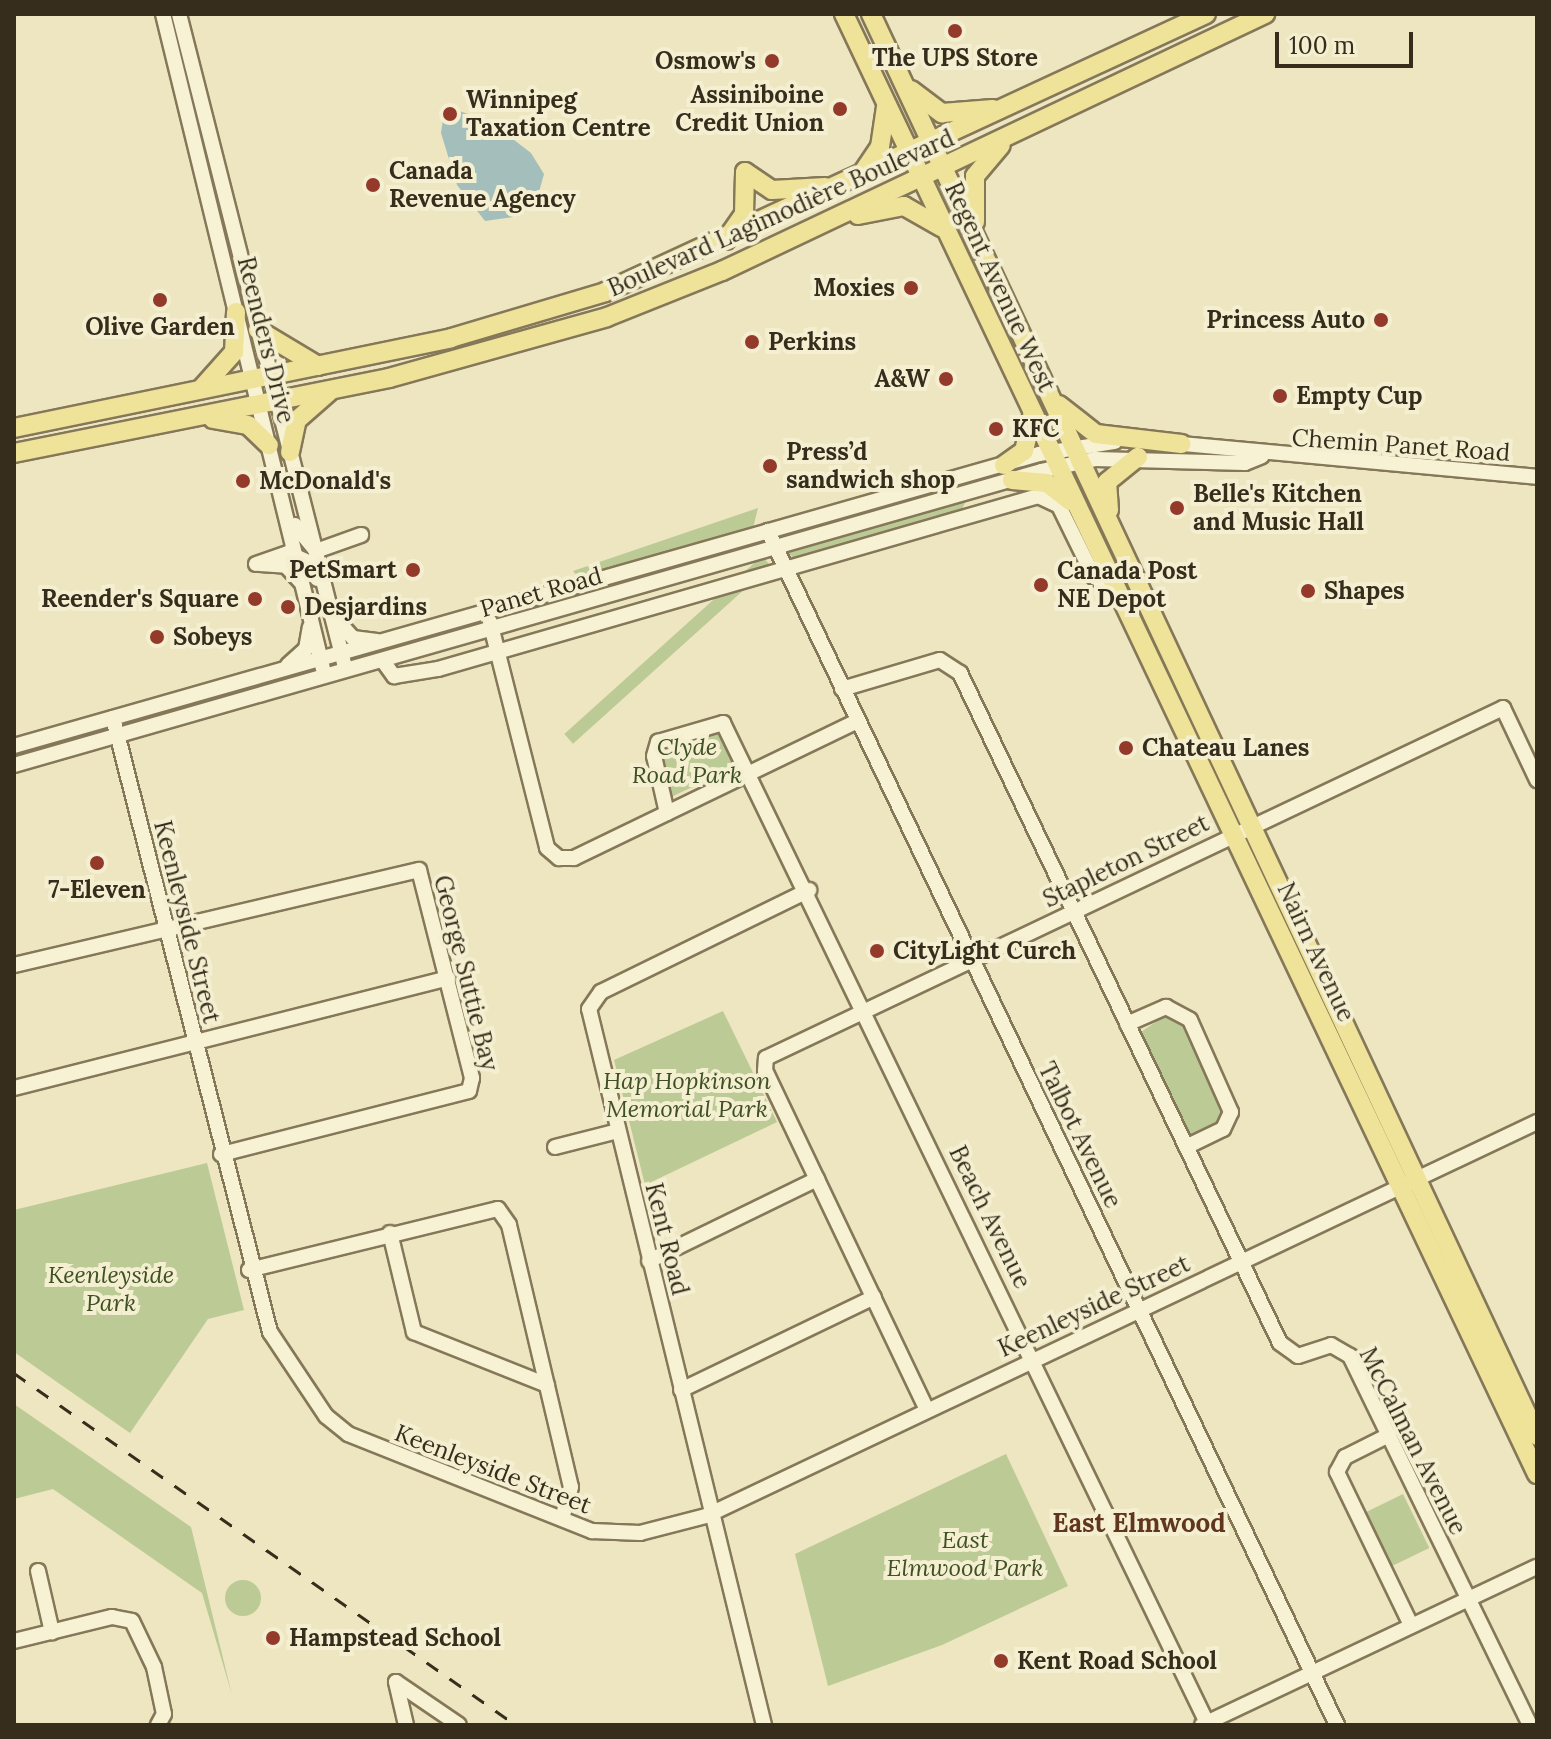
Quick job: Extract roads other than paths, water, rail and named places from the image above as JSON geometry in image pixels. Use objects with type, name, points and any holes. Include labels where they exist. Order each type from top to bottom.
[{"type":"main road","name":"Regent Avenue West","points":[[844,14],[1055,459]]},
{"type":"main road","name":"Regent Avenue West","points":[[871,14],[976,232],[1077,454]]},
{"type":"main road","name":"Boulevard Lagimodière Boulevard","points":[[14,428],[318,366],[523,319],[724,243],[1206,14]]},
{"type":"main road","name":"Boulevard Lagimodière Boulevard","points":[[14,453],[333,390],[607,317],[832,220],[1265,14]]},
{"type":"main road","points":[[904,82],[942,113],[1008,108]]},
{"type":"main road","points":[[724,243],[744,214],[745,172],[780,192],[853,181],[880,147],[886,104]]},
{"type":"main road","points":[[976,232],[975,176],[1012,134]]},
{"type":"main road","points":[[832,220],[904,206],[947,231]]},
{"type":"main road","points":[[199,391],[231,358],[236,312]]},
{"type":"main road","points":[[258,330],[318,366]]},
{"type":"main road","points":[[290,452],[297,420],[333,390]]},
{"type":"main road","points":[[1052,398],[1096,434],[1181,444]]},
{"type":"main road","points":[[1033,413],[1024,451],[1008,472],[1047,483],[1076,516]]},
{"type":"main road","points":[[190,417],[248,425],[269,445]]},
{"type":"main road","name":"Nairn Avenue","points":[[1077,454],[1115,540],[1126,586]]},
{"type":"main road","points":[[1115,540],[1105,490],[1117,469],[1138,457]]},
{"type":"main road","name":"Nairn Avenue","points":[[1055,459],[1076,516],[1126,586],[1349,1061],[1531,1436],[1537,1474]]},
{"type":"street","name":"Reenders Drive","points":[[163,14],[200,127],[258,330],[261,377]]},
{"type":"street","name":"Reenders Drive","points":[[179,14],[236,312],[268,402],[290,452],[346,671]]},
{"type":"street","name":"Reenders Drive","points":[[268,402],[269,445],[324,677]]},
{"type":"street","name":"Chemin Panet Road","points":[[1077,454],[1181,444],[1216,454]]},
{"type":"street","name":"Chemin Panet Road","points":[[1077,454],[1262,456],[1537,477]]},
{"type":"street","name":"Panet Road","points":[[14,746],[773,530],[1077,454]]},
{"type":"street","points":[[276,468],[301,540],[316,551],[361,535],[324,536],[308,518]]},
{"type":"street","name":"Panet Road","points":[[14,765],[975,490],[1008,472]]},
{"type":"street","points":[[965,517],[975,490]]},
{"type":"street","points":[[383,661],[394,676],[498,652],[784,566],[1038,496],[1054,500],[1076,516]]},
{"type":"street","name":"Talbot Avenue","points":[[773,530],[784,566],[842,689],[1337,1725]]},
{"type":"street","points":[[304,588],[286,566],[256,564],[296,556],[313,570],[329,607],[353,638],[386,641]]},
{"type":"street","points":[[487,612],[552,854],[574,858],[858,721]]},
{"type":"street","points":[[276,672],[306,649],[310,615]]},
{"type":"street","name":"McCalman Avenue","points":[[842,689],[940,660],[955,666],[1282,1346],[1298,1356],[1341,1348],[1389,1435],[1530,1725]]},
{"type":"street","name":"Stapleton Street","points":[[817,1179],[765,1071],[769,1056],[1240,830],[1503,708],[1537,780]]},
{"type":"street","name":"Keenleyside Street","points":[[113,718],[249,1270],[270,1332],[326,1416],[348,1434],[562,1519],[632,1534],[712,1513],[1537,1122]]},
{"type":"street","name":"Beach Avenue","points":[[667,813],[654,756],[670,734],[723,723],[753,773],[1205,1724]]},
{"type":"street","name":"George Suttie Bay","points":[[165,927],[411,867],[423,877],[448,978],[472,1078],[465,1094],[221,1154]]},
{"type":"street","name":"Kent Road","points":[[764,1725],[589,1009],[592,999],[809,890]]},
{"type":"street","points":[[14,965],[165,927]]},
{"type":"street","points":[[14,1088],[448,978]]},
{"type":"street","points":[[1127,1024],[1166,1007],[1190,1020],[1231,1112],[1223,1129],[1186,1147]]},
{"type":"street","points":[[555,1147],[618,1131]]},
{"type":"street","points":[[649,1261],[817,1179],[927,1410]]},
{"type":"street","points":[[249,1270],[498,1209],[509,1225],[571,1487],[562,1519]]},
{"type":"street","points":[[390,1233],[414,1332],[547,1385]]},
{"type":"street","points":[[681,1390],[874,1297]]},
{"type":"street","points":[[1389,1435],[1345,1457],[1337,1472],[1411,1625]]},
{"type":"street","points":[[1205,1724],[1537,1567]]},
{"type":"street","points":[[38,1571],[52,1632]]},
{"type":"street","points":[[14,1641],[112,1617],[140,1628],[164,1714],[158,1725]]},
{"type":"street","points":[[406,1725],[396,1682],[459,1725]]},
{"type":"water","points":[[445,106],[491,122],[531,153],[544,174],[537,199],[521,216],[485,221],[457,185],[441,133]]},
{"type":"railway","points":[[14,1373],[516,1725]]},
{"type":"place","name":"The UPS Store","points":[[955,31]]},
{"type":"place","name":"Osmow's","points":[[772,61]]},
{"type":"place","name":"Assiniboine Credit Union","points":[[840,109]]},
{"type":"place","name":"Winnipeg Taxation Centre","points":[[450,114]]},
{"type":"place","name":"Canada Revenue Agency","points":[[373,185]]},
{"type":"place","name":"Moxies","points":[[911,288]]},
{"type":"place","name":"Olive Garden","points":[[160,300]]},
{"type":"place","name":"Princess Auto","points":[[1381,320]]},
{"type":"place","name":"Perkins","points":[[752,342]]},
{"type":"place","name":"A&W","points":[[946,379]]},
{"type":"place","name":"Empty Cup","points":[[1280,396]]},
{"type":"place","name":"KFC","points":[[996,429]]},
{"type":"place","name":"Press’d sandwich shop","points":[[770,466]]},
{"type":"place","name":"McDonald's","points":[[243,481]]},
{"type":"place","name":"Belle's Kitchen and Music Hall","points":[[1177,508]]},
{"type":"place","name":"PetSmart","points":[[413,570]]},
{"type":"place","name":"Canada Post NE Depot","points":[[1041,585]]},
{"type":"place","name":"Shapes","points":[[1308,591]]},
{"type":"place","name":"Reender's Square","points":[[255,599]]},
{"type":"place","name":"Desjardins","points":[[288,607]]},
{"type":"place","name":"Sobeys","points":[[157,637]]},
{"type":"place","name":"Chateau Lanes","points":[[1126,748]]},
{"type":"place","name":"7-Eleven","points":[[97,863]]},
{"type":"place","name":"CityLight Curch","points":[[877,951]]},
{"type":"place","name":"Hampstead School","points":[[273,1638]]},
{"type":"place","name":"Kent Road School","points":[[1001,1661]]},
{"type":"district","name":"East Elmwood","points":[[1139,1523]]},
{"type":"park label","name":"Clyde Road Park","points":[[687,761]]},
{"type":"park label","name":"Hap Hopkinson Memorial Park","points":[[687,1095]]},
{"type":"park label","name":"Keenleyside Park","points":[[111,1289]]},
{"type":"park label","name":"East Elmwood Park","points":[[965,1554]]}]
